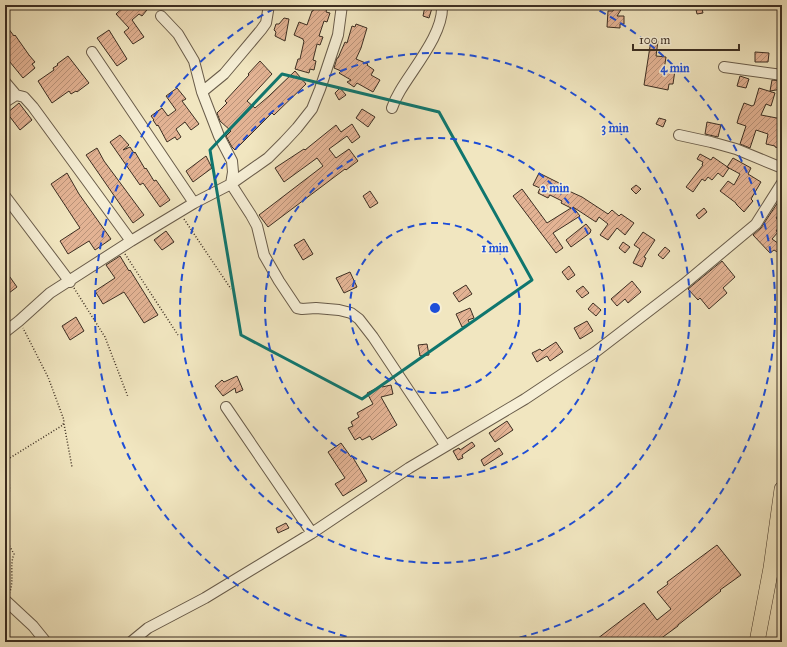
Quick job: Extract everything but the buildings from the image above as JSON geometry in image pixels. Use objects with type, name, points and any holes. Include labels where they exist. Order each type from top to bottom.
[{"type":"highway","points":[[757,642],[763,618],[782,490]]},
{"type":"street","points":[[202,92],[224,74],[261,30],[266,23],[269,5]]},
{"type":"street","points":[[5,332],[50,293],[70,282],[121,247],[194,203],[231,184],[268,158],[279,148],[312,109],[338,35],[342,5]]},
{"type":"street","points":[[392,108],[399,91],[436,33],[441,20],[442,5]]},
{"type":"street","points":[[161,16],[178,34],[194,61],[202,92],[219,136],[232,161],[233,172],[231,184],[257,226],[264,255],[294,304],[297,308],[302,309],[316,308],[351,313],[359,319],[373,337],[445,446]]},
{"type":"street","points":[[92,52],[194,203]]},
{"type":"street","points":[[724,67],[782,75]]},
{"type":"street","points":[[5,82],[16,95],[24,97],[33,107],[131,241]]},
{"type":"street","points":[[5,102],[16,95]]},
{"type":"street","points":[[679,135],[736,149],[782,168]]},
{"type":"street","points":[[131,642],[148,628],[205,598],[312,533],[409,468],[532,395],[594,352],[684,284],[756,224],[782,183]]},
{"type":"street","points":[[5,196],[70,282]]},
{"type":"street","points":[[226,407],[312,533]]},
{"type":"street","points":[[5,601],[33,626],[46,642]]},
{"type":"path","points":[[180,212],[232,290]]},
{"type":"path","points":[[121,247],[178,335]]},
{"type":"path","points":[[70,282],[105,337],[128,397]]},
{"type":"path","points":[[19,321],[48,377],[64,420],[72,467]]},
{"type":"path","points":[[5,461],[63,425],[64,420]]},
{"type":"path","points":[[5,467],[8,474],[9,497],[6,504],[5,515]]},
{"type":"path","points":[[5,538],[14,554],[11,570],[12,581],[10,592],[5,601]]},
{"type":"highlighted area","points":[[282,74],[439,112],[532,280],[362,399],[241,335],[210,150]]}]
